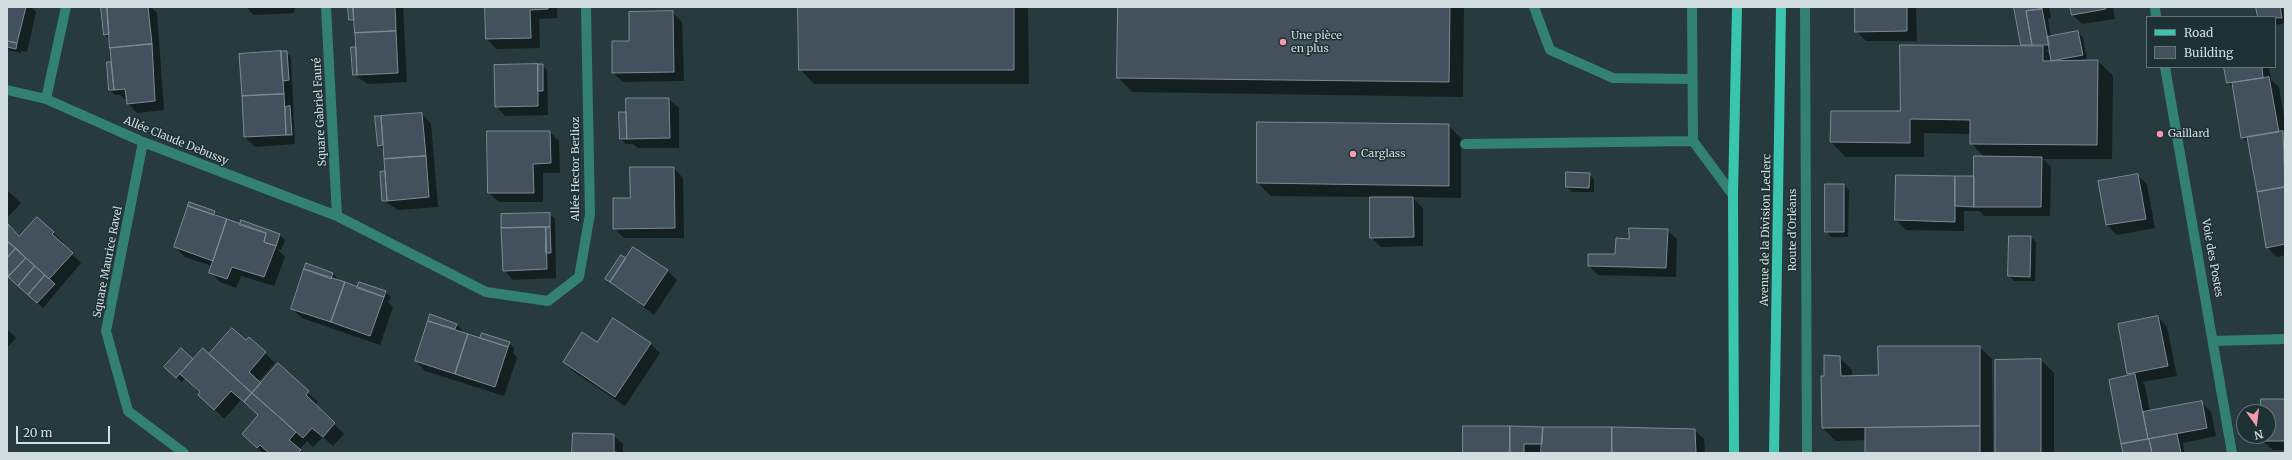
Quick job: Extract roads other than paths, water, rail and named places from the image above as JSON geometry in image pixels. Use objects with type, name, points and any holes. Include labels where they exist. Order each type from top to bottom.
[{"type":"main road","points":[[1734,453],[1734,195],[1737,7]]},
{"type":"main road","name":"Avenue de la Division Leclerc","points":[[1774,453],[1782,7]]},
{"type":"street","points":[[46,99],[66,7]]},
{"type":"street","name":"Square Gabriel Fauré","points":[[326,7],[337,216]]},
{"type":"street","name":"Allée Hector Berlioz","points":[[337,216],[486,292],[548,302],[579,277],[590,214],[586,7]]},
{"type":"street","points":[[1534,7],[1550,50],[1613,78],[1692,79]]},
{"type":"street","points":[[1692,7],[1693,141],[1734,195]]},
{"type":"street","name":"Route d'Orléans","points":[[1804,7],[1807,453]]},
{"type":"street","name":"Voie des Postes","points":[[2165,68],[2214,341],[2232,453]]},
{"type":"street","name":"Allée Claude Debussy","points":[[7,90],[46,99],[143,142],[337,216]]},
{"type":"street","points":[[1466,144],[1693,141]]},
{"type":"street","name":"Square Maurice Ravel","points":[[143,142],[106,331],[128,410],[184,453]]},
{"type":"street","points":[[2214,341],[2285,339]]},
{"type":"place","name":"Une pièce en plus","points":[[1283,42]]},
{"type":"place","name":"Gaillard","points":[[2160,134]]},
{"type":"place","name":"Carglass","points":[[1353,154]]}]
